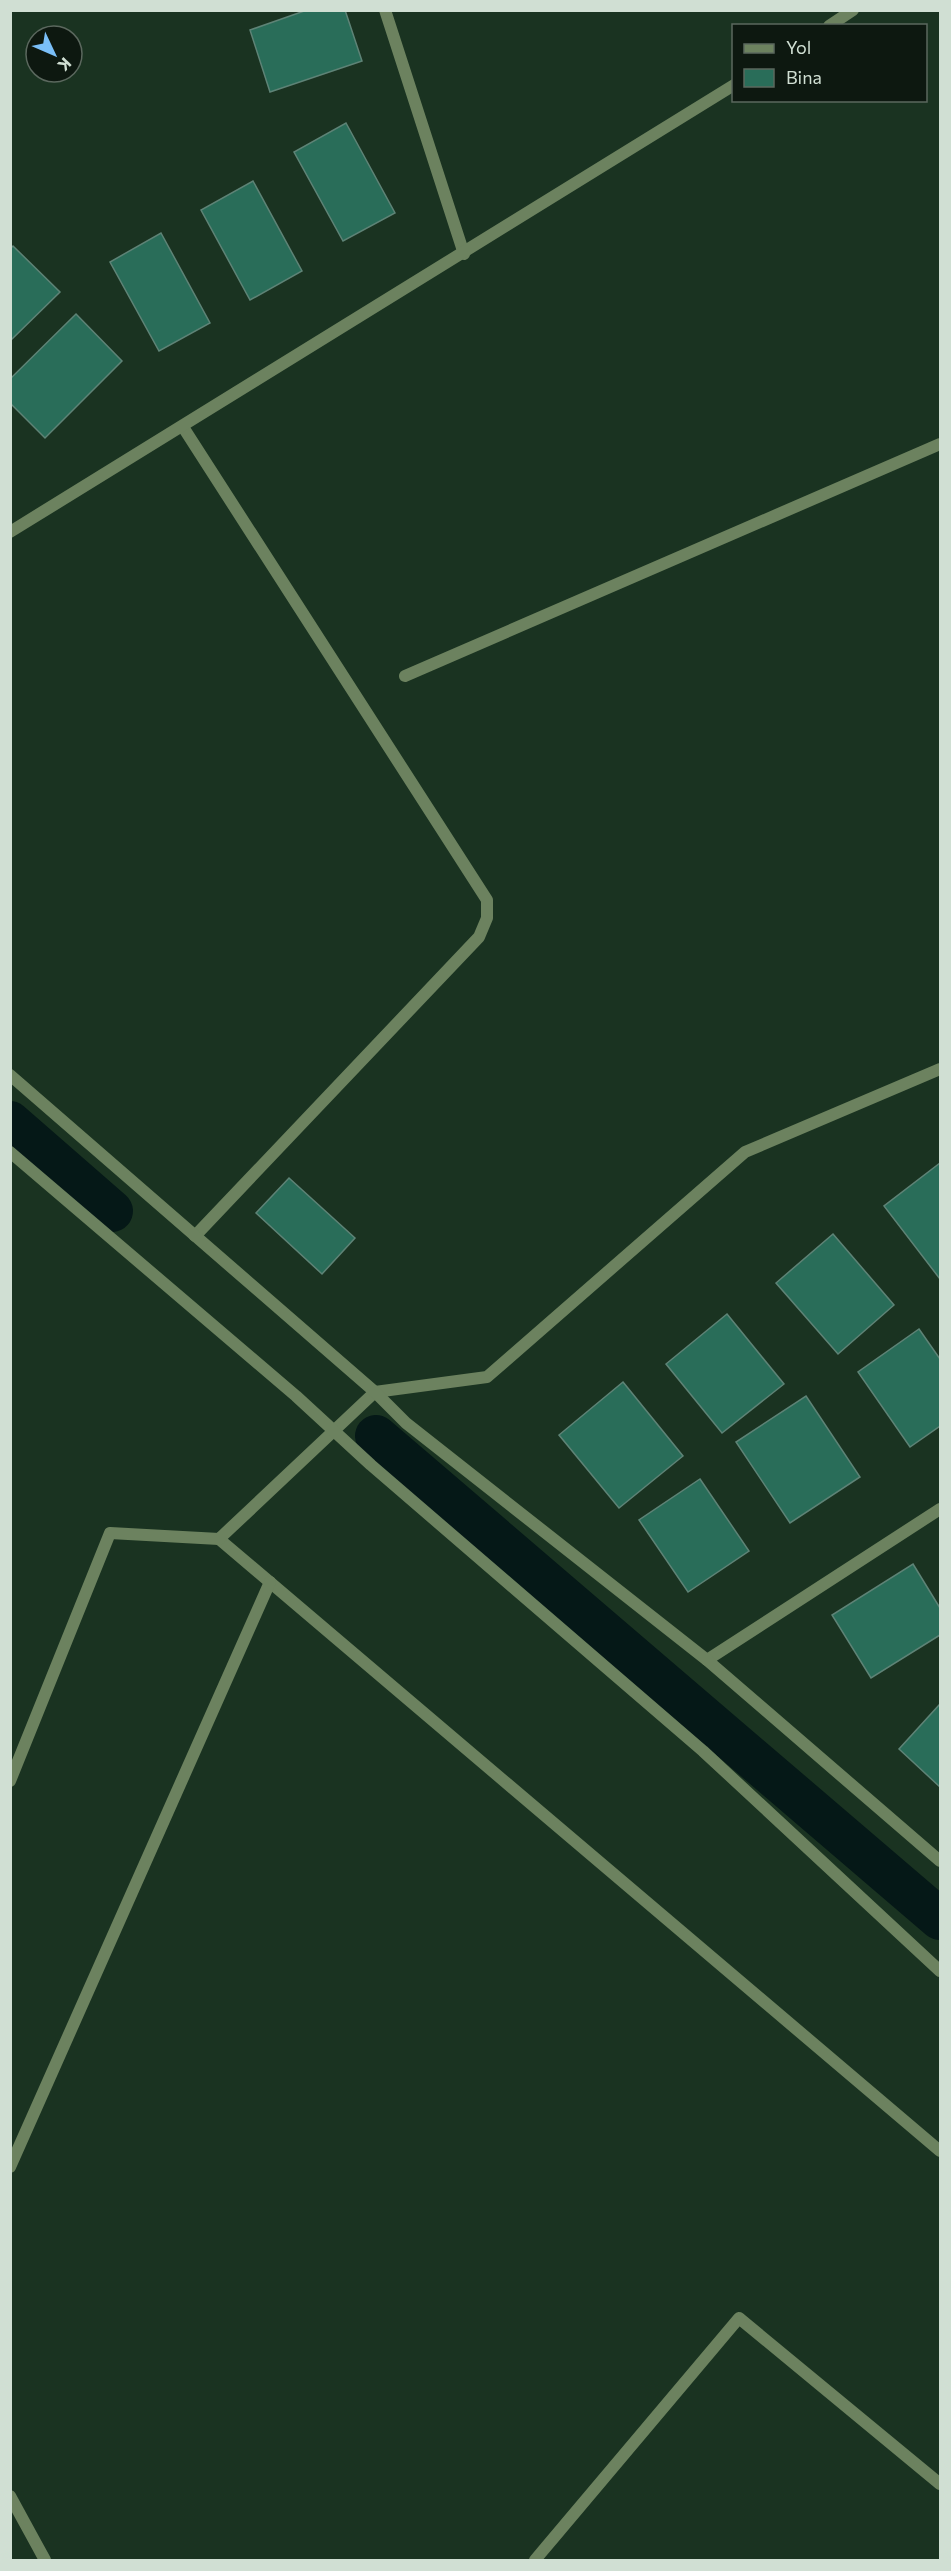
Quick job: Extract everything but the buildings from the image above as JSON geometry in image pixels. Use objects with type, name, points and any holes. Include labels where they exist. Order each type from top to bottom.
[{"type":"street","points":[[385,10],[464,254]]},
{"type":"street","points":[[832,24],[853,10]]},
{"type":"street","points":[[10,532],[732,87]]},
{"type":"street","points":[[183,427],[487,900],[487,918],[479,937],[195,1236]]},
{"type":"street","points":[[405,676],[940,444]]},
{"type":"street","points":[[219,1539],[375,1392],[487,1377],[745,1152],[940,1069]]},
{"type":"street","points":[[10,1075],[375,1392],[406,1423],[707,1659],[940,1861]]},
{"type":"street","points":[[10,1152],[296,1396],[334,1432],[703,1751],[940,1971]]},
{"type":"street","points":[[707,1659],[940,1509]]},
{"type":"street","points":[[10,1781],[110,1533],[219,1539],[940,2151]]},
{"type":"street","points":[[10,2167],[270,1582]]},
{"type":"street","points":[[535,2560],[739,2318],[940,2484]]},
{"type":"street","points":[[10,2496],[45,2560]]},
{"type":"waterway","points":[[10,1122],[112,1211]]},
{"type":"waterway","points":[[376,1436],[940,1919]]}]
